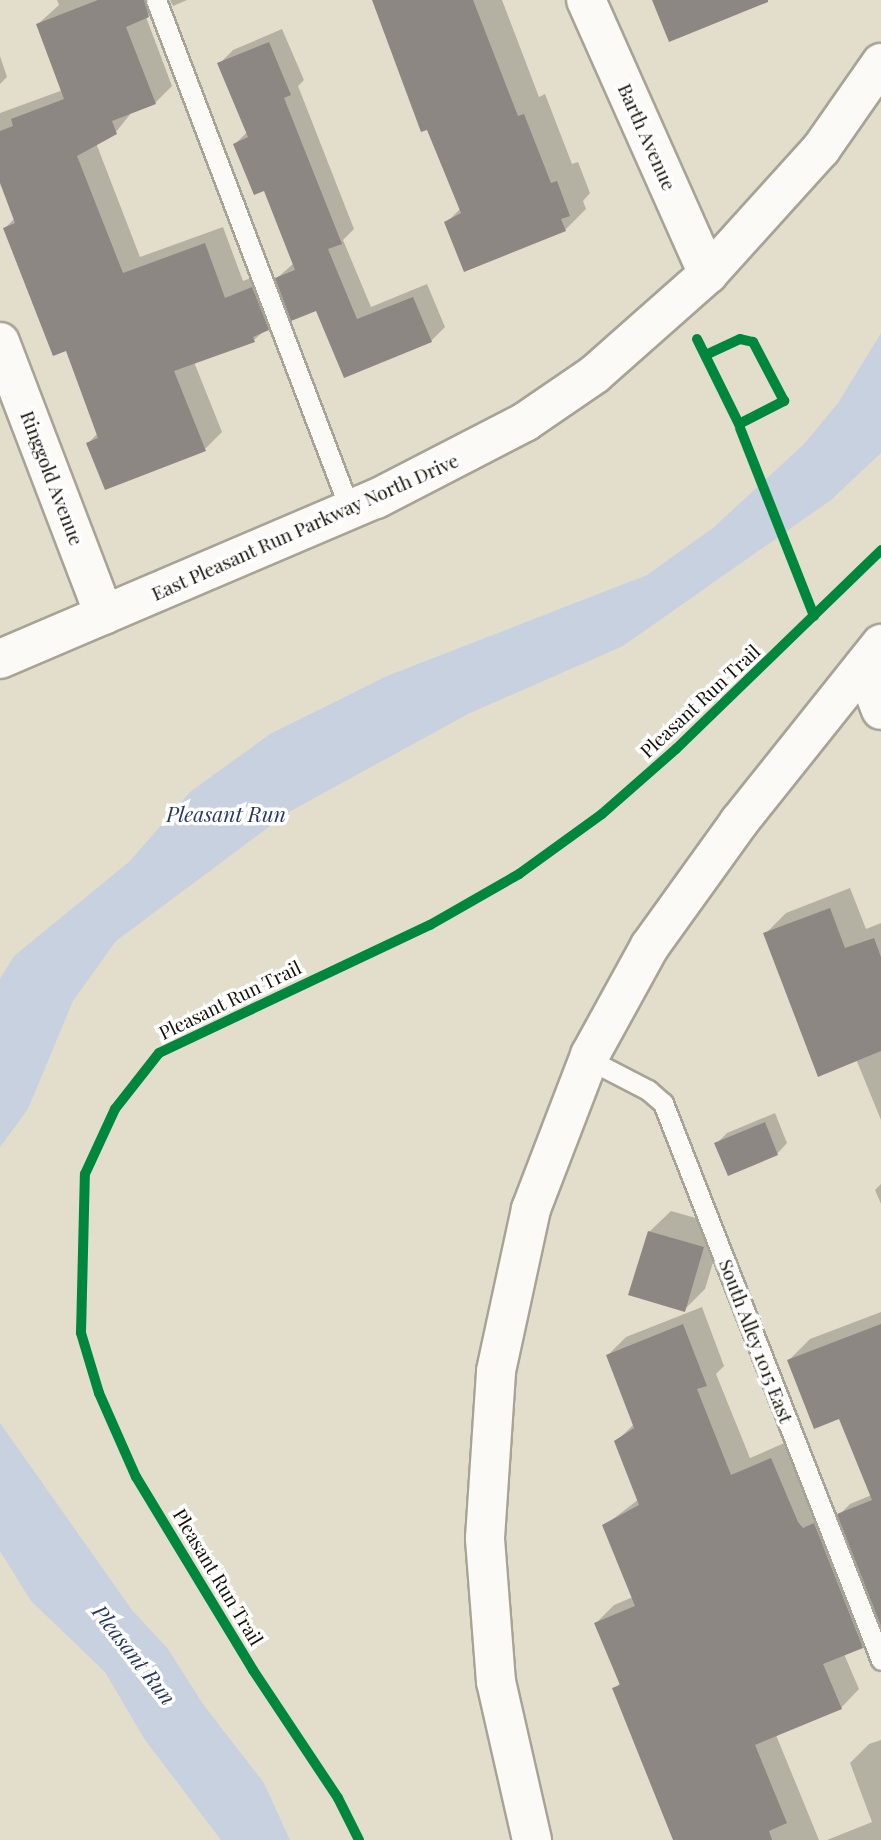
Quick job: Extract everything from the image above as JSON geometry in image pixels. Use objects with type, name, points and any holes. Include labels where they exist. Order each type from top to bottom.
[{"type":"street","name":"Barth Avenue","points":[[586,0],[708,274]]},
{"type":"street","name":"East Pleasant Run Parkway North Drive","points":[[0,659],[350,510],[452,463],[526,422],[606,365],[708,274],[821,149],[881,63]]},
{"type":"street","name":"Ringgold Avenue","points":[[0,342],[104,615]]},
{"type":"street","points":[[872,655],[881,710]]},
{"type":"street","points":[[532,1840],[496,1682],[487,1586],[488,1454],[495,1371],[510,1289],[541,1176],[588,1059],[673,909],[872,655]]},
{"type":"lane","points":[[156,0],[350,510]]},
{"type":"lane","name":"South Alley 1015 East","points":[[588,1059],[648,1090],[663,1103],[881,1660]]},
{"type":"water","name":"Pleasant Run","points":[[881,333],[881,453],[831,500],[623,646],[468,714],[289,812],[116,941],[73,1001],[28,1109],[0,1147],[0,979],[14,956],[130,861],[190,792],[270,734],[387,676],[647,575],[713,528],[804,444],[838,403]]},
{"type":"water","name":"Pleasant Run","points":[[0,1423],[132,1610],[168,1649],[203,1704],[264,1783],[290,1840],[221,1840],[145,1740],[105,1672],[31,1601],[0,1551]]},
{"type":"building","points":[[98,0],[144,0],[149,17],[126,27],[156,104],[112,121],[117,134],[77,156],[123,273],[205,243],[225,298],[252,287],[269,330],[253,337],[255,342],[174,371],[206,451],[105,490],[86,443],[98,438],[66,351],[53,356],[3,228],[15,223],[0,183],[0,131],[13,126],[11,119],[64,99],[36,24]]},
{"type":"building","points":[[372,0],[473,0],[518,116],[524,114],[551,183],[557,181],[570,216],[561,219],[566,231],[464,272],[444,222],[461,213],[427,130],[421,132]]},
{"type":"building","points":[[652,0],[768,0],[768,2],[669,42]]},
{"type":"building","points":[[269,42],[291,95],[284,98],[342,244],[328,249],[357,319],[413,297],[432,342],[344,378],[316,311],[291,321],[275,278],[295,270],[264,191],[254,195],[233,144],[248,137],[217,63]]},
{"type":"building","points":[[830,908],[845,948],[874,938],[881,957],[881,1051],[818,1077],[763,933]]},
{"type":"building","points":[[765,1122],[778,1155],[728,1176],[714,1143]]},
{"type":"building","points":[[648,1231],[704,1247],[685,1312],[628,1295]]},
{"type":"building","points":[[683,1324],[707,1386],[697,1389],[731,1475],[771,1458],[798,1522],[803,1528],[814,1523],[863,1648],[823,1664],[842,1709],[755,1745],[787,1823],[769,1831],[772,1840],[673,1840],[612,1688],[620,1685],[594,1623],[635,1606],[602,1525],[639,1505],[614,1441],[634,1428],[606,1355]]},
{"type":"building","points":[[881,1324],[881,1626],[837,1514],[872,1500],[839,1419],[814,1429],[787,1360]]},
{"type":"cycle path","points":[[697,339],[739,424],[784,401],[753,342],[740,339],[705,355]]},
{"type":"cycle path","points":[[740,428],[814,616]]},
{"type":"cycle path","name":"Pleasant Run Trail","points":[[359,1840],[338,1798],[253,1670],[136,1477],[99,1393],[81,1333],[85,1174],[115,1109],[159,1053],[430,925],[519,874],[602,814],[676,749],[881,550]]}]
